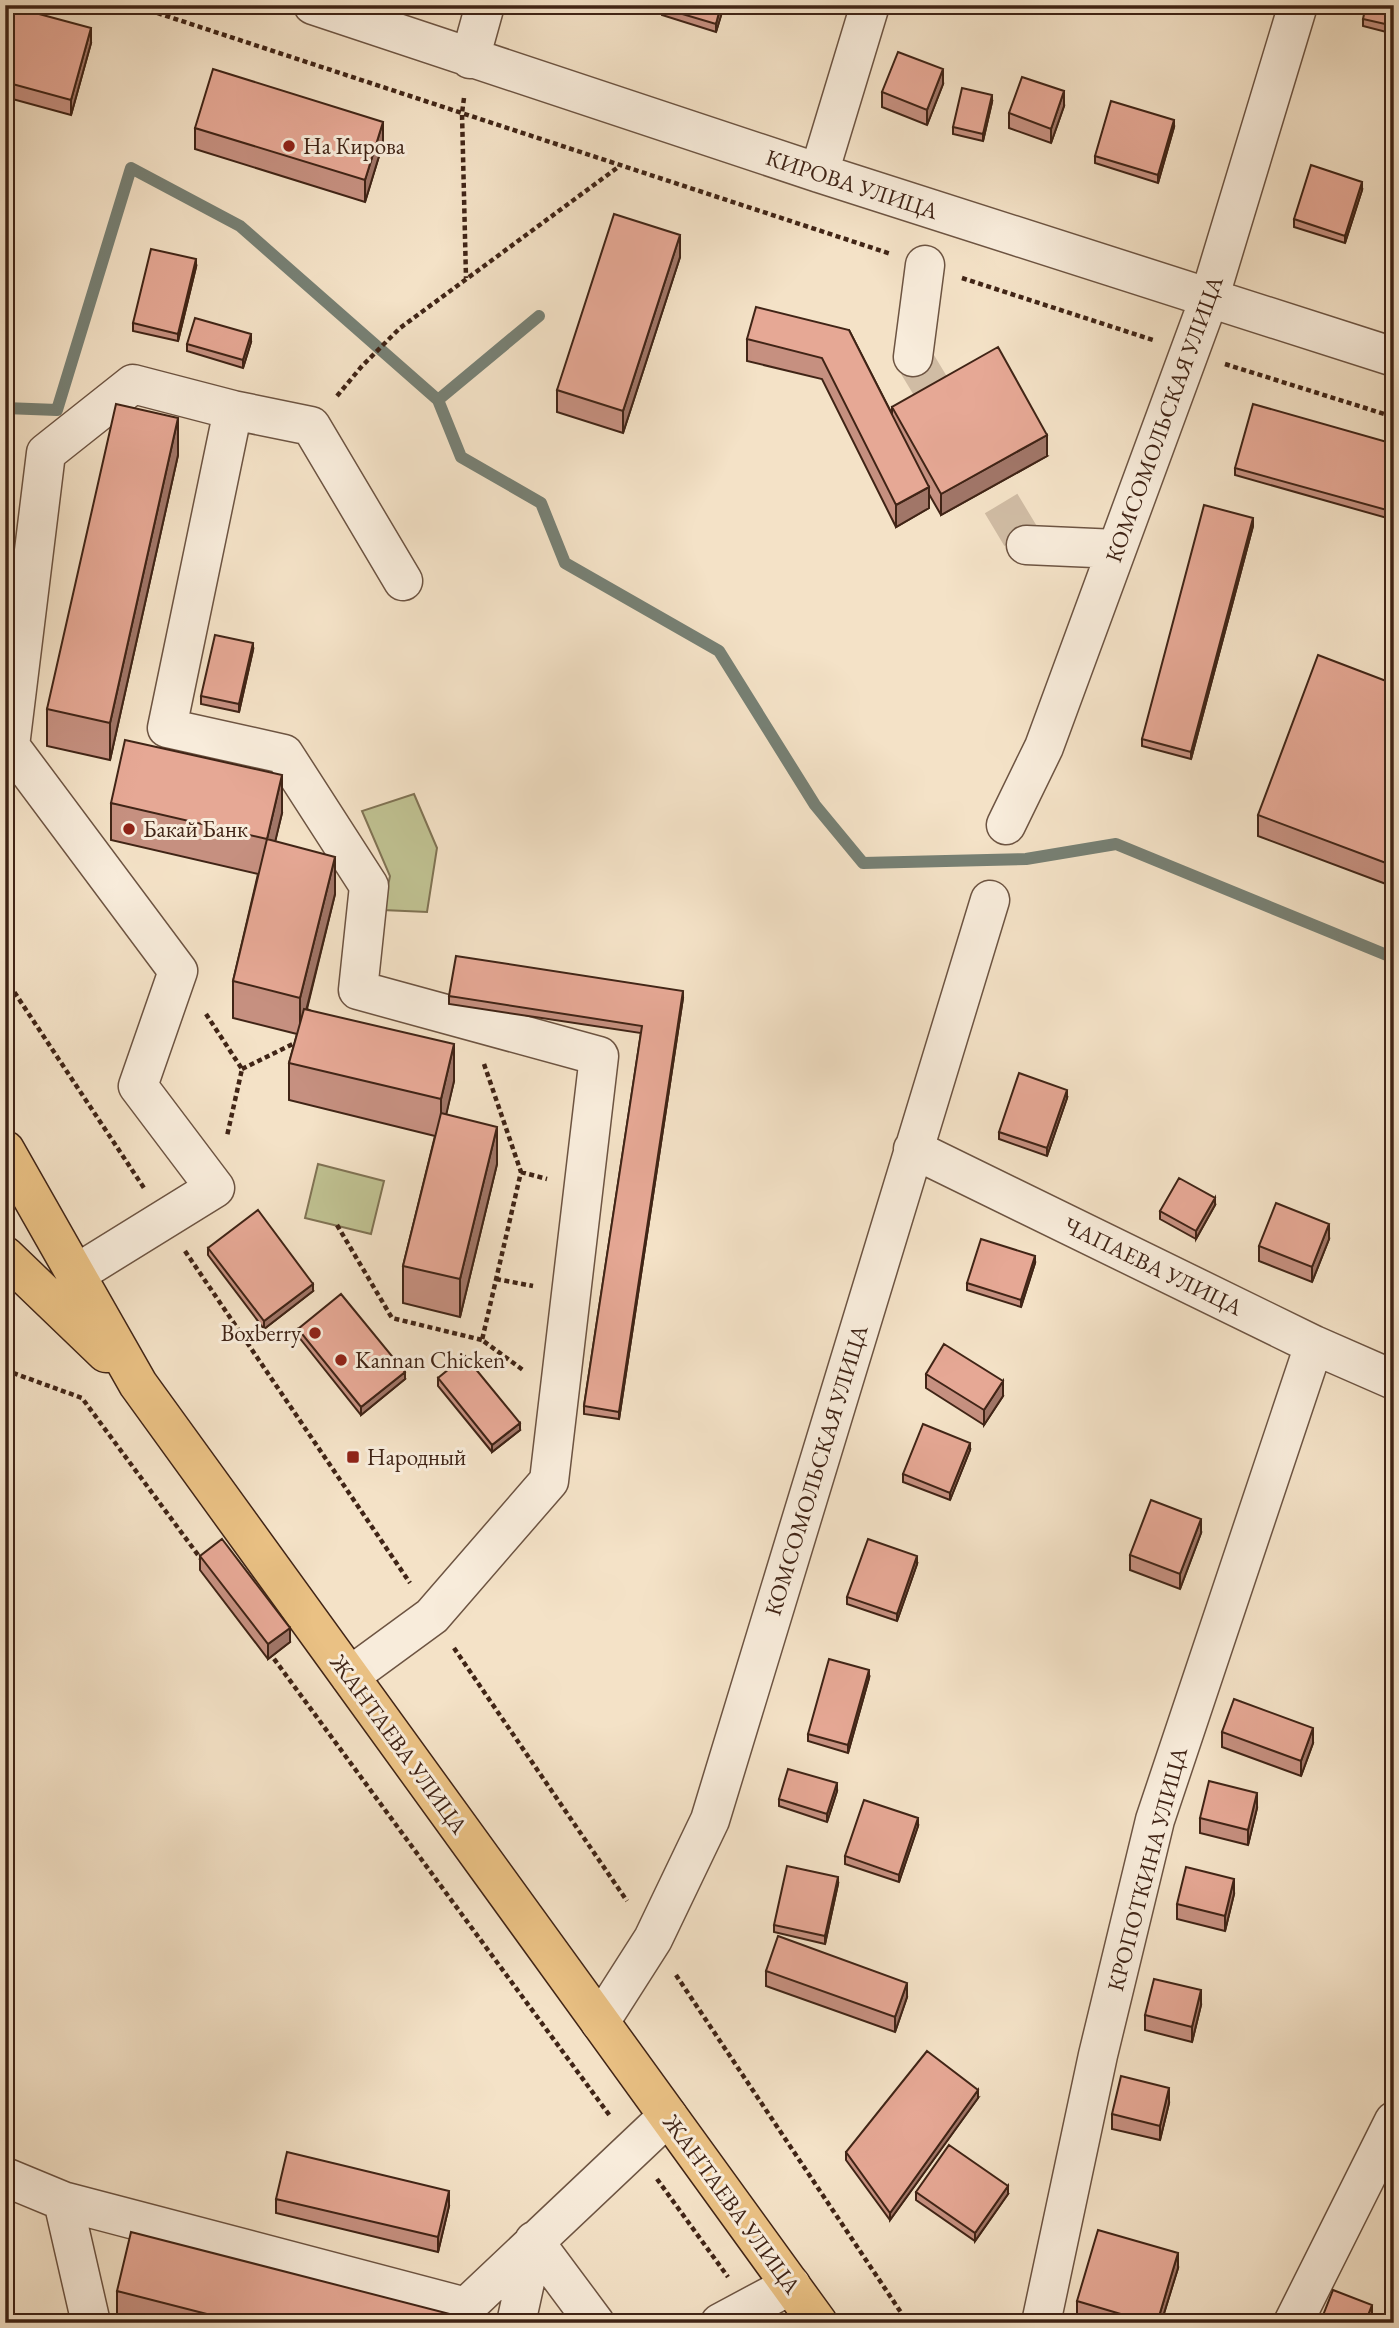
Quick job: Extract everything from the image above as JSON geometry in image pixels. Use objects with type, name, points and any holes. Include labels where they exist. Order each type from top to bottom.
[{"type":"main road","name":"ЖАНТАЕВА УЛИЦА","points":[[5,1150],[138,1384],[818,2323]]},
{"type":"main road","points":[[5,1256],[138,1384]]},
{"type":"street","name":"КИРОВА УЛИЦА","points":[[313,5],[819,173],[1394,357]]},
{"type":"street","points":[[470,59],[485,5]]},
{"type":"street","points":[[819,173],[870,5]]},
{"type":"street","name":"КОМСОМОЛЬСКАЯ УЛИЦА","points":[[1006,825],[1044,747],[1209,299],[1298,5]]},
{"type":"street","points":[[913,358],[925,265]]},
{"type":"street","points":[[76,1274],[215,1188],[138,1086],[178,971],[8,756],[46,453],[133,384],[233,410],[311,426],[403,582]]},
{"type":"street","points":[[233,410],[167,728],[284,754],[369,886],[358,990],[599,1056],[549,1481],[432,1616],[350,1676]]},
{"type":"street","points":[[1026,545],[1117,548]]},
{"type":"street","name":"КОМСОМОЛЬСКАЯ УЛИЦА","points":[[600,2022],[653,1939],[710,1820],[990,900]]},
{"type":"street","name":"ЧАПАЕВА УЛИЦА","points":[[913,1149],[1314,1345],[1394,1380]]},
{"type":"street","name":"КРОПОТКИНА УЛИЦА","points":[[1041,2323],[1098,2055],[1155,1820],[1314,1345]]},
{"type":"street","points":[[5,2177],[62,2201],[466,2307],[668,2116]]},
{"type":"street","points":[[1293,2323],[1394,2121]]},
{"type":"street","points":[[62,2201],[91,2323]]},
{"type":"street","points":[[516,2323],[534,2241]]},
{"type":"street","points":[[534,2241],[595,2323]]},
{"type":"street","points":[[736,2315],[791,2285]]},
{"type":"path","points":[[133,5],[1394,417]]},
{"type":"path","points":[[467,278],[461,113],[470,59]]},
{"type":"path","points":[[362,366],[400,328],[621,165]]},
{"type":"path","points":[[178,971],[242,1069],[215,1188]]},
{"type":"path","points":[[470,1020],[521,1172],[482,1340]]},
{"type":"path","points":[[242,1069],[299,1041],[309,1032]]},
{"type":"path","points":[[337,1226],[393,1318],[482,1340],[559,1397]]},
{"type":"path","points":[[5,1370],[82,1398],[211,1573]]},
{"type":"path","points":[[269,1652],[633,2147],[736,2315]]},
{"type":"green space","points":[[414,794],[437,848],[427,912],[383,910],[390,876],[362,811]]},
{"type":"green space","points":[[318,1164],[384,1181],[371,1234],[305,1218]]},
{"type":"building","points":[[662,5],[721,5],[716,24],[662,8]]},
{"type":"building","points":[[1366,5],[1394,5],[1394,26],[1363,19]]},
{"type":"building","points":[[13,7],[91,28],[71,100],[5,82],[5,37]]},
{"type":"building","points":[[898,52],[943,69],[927,110],[882,92]]},
{"type":"building","name":"На Кирова","points":[[213,69],[383,122],[365,180],[195,128]]},
{"type":"building","points":[[1022,77],[1064,91],[1051,129],[1009,113]]},
{"type":"building","points":[[962,88],[992,95],[983,134],[953,127]]},
{"type":"building","points":[[1111,101],[1174,120],[1158,175],[1095,156]]},
{"type":"building","points":[[1311,165],[1362,182],[1345,236],[1294,219]]},
{"type":"building","points":[[614,214],[680,235],[623,411],[557,390]]},
{"type":"building","points":[[151,249],[196,259],[178,334],[133,323]]},
{"type":"building","points":[[756,307],[849,330],[929,487],[896,505],[822,358],[747,339]]},
{"type":"building","points":[[195,318],[251,334],[243,360],[187,344]]},
{"type":"building","points":[[998,347],[1047,435],[941,494],[892,407]]},
{"type":"building","points":[[116,404],[178,418],[110,723],[47,709]]},
{"type":"building","points":[[1253,404],[1394,444],[1394,512],[1235,468]]},
{"type":"building","points":[[1204,505],[1253,518],[1191,752],[1142,739]]},
{"type":"building","points":[[215,635],[253,643],[239,704],[201,696]]},
{"type":"building","points":[[1318,655],[1394,684],[1394,866],[1258,815]]},
{"type":"building","points":[[125,740],[282,775],[267,839],[111,803]]},
{"type":"building","points":[[267,839],[335,857],[300,998],[233,981]]},
{"type":"building","points":[[456,956],[683,991],[619,1412],[584,1406],[642,1026],[449,996]]},
{"type":"building","points":[[304,1009],[454,1044],[441,1099],[289,1063]]},
{"type":"building","points":[[1019,1073],[1067,1090],[1047,1148],[999,1132]]},
{"type":"building","points":[[441,1113],[497,1127],[460,1279],[403,1266]]},
{"type":"building","points":[[1179,1178],[1215,1198],[1196,1231],[1160,1211]]},
{"type":"building","points":[[1276,1203],[1329,1224],[1312,1267],[1259,1246]]},
{"type":"building","points":[[258,1210],[313,1284],[264,1321],[208,1248]]},
{"type":"building","points":[[981,1239],[1035,1256],[1021,1300],[967,1283]]},
{"type":"building","points":[[341,1294],[405,1372],[361,1407],[298,1329]]},
{"type":"building","points":[[944,1344],[1003,1381],[984,1410],[926,1374]]},
{"type":"building","points":[[465,1356],[520,1423],[492,1445],[438,1378]]},
{"type":"building","points":[[923,1424],[970,1443],[950,1493],[903,1474]]},
{"type":"building","points":[[1151,1500],[1201,1519],[1180,1574],[1130,1555]]},
{"type":"building","points":[[222,1539],[290,1628],[268,1644],[200,1556]]},
{"type":"building","points":[[868,1539],[917,1556],[897,1614],[847,1597]]},
{"type":"building","points":[[829,1659],[869,1670],[848,1745],[808,1734]]},
{"type":"building","points":[[1234,1699],[1313,1728],[1301,1761],[1222,1732]]},
{"type":"building","points":[[788,1769],[837,1783],[827,1814],[779,1799]]},
{"type":"building","points":[[1209,1781],[1257,1793],[1248,1830],[1200,1818]]},
{"type":"building","points":[[864,1800],[918,1818],[899,1875],[845,1856]]},
{"type":"building","points":[[787,1866],[838,1877],[825,1936],[774,1925]]},
{"type":"building","points":[[1186,1867],[1234,1879],[1225,1916],[1177,1904]]},
{"type":"building","points":[[778,1936],[907,1983],[895,2017],[766,1971]]},
{"type":"building","points":[[1154,1979],[1201,1990],[1192,2027],[1145,2015]]},
{"type":"building","points":[[927,2051],[978,2090],[890,2213],[846,2152]]},
{"type":"building","points":[[1121,2076],[1169,2088],[1160,2126],[1112,2114]]},
{"type":"building","points":[[949,2145],[1008,2186],[975,2233],[916,2192]]},
{"type":"building","points":[[287,2152],[449,2191],[438,2237],[276,2199]]},
{"type":"building","points":[[1098,2230],[1178,2253],[1157,2323],[1077,2301]]},
{"type":"building","points":[[131,2232],[477,2323],[242,2323],[117,2291]]},
{"type":"building","points":[[1333,2290],[1372,2305],[1365,2323],[1320,2323]]},
{"type":"waterway","points":[[5,408],[57,410],[131,168],[240,226],[438,400],[461,457],[541,503],[565,563],[719,651],[815,805],[863,863],[1026,859],[1116,844],[1394,958]]},
{"type":"waterway","points":[[438,400],[539,316]]},
{"type":"tunnel","points":[[913,357],[1026,545]]},
{"type":"place","name":"На Кирова","points":[[289,146]]},
{"type":"place","name":"Бакай Банк","points":[[129,829]]},
{"type":"place","name":"Boxberry","points":[[315,1333]]},
{"type":"place","name":"Kannan Chicken","points":[[341,1360]]},
{"type":"place","name":"Народный","points":[[353,1457]]}]
